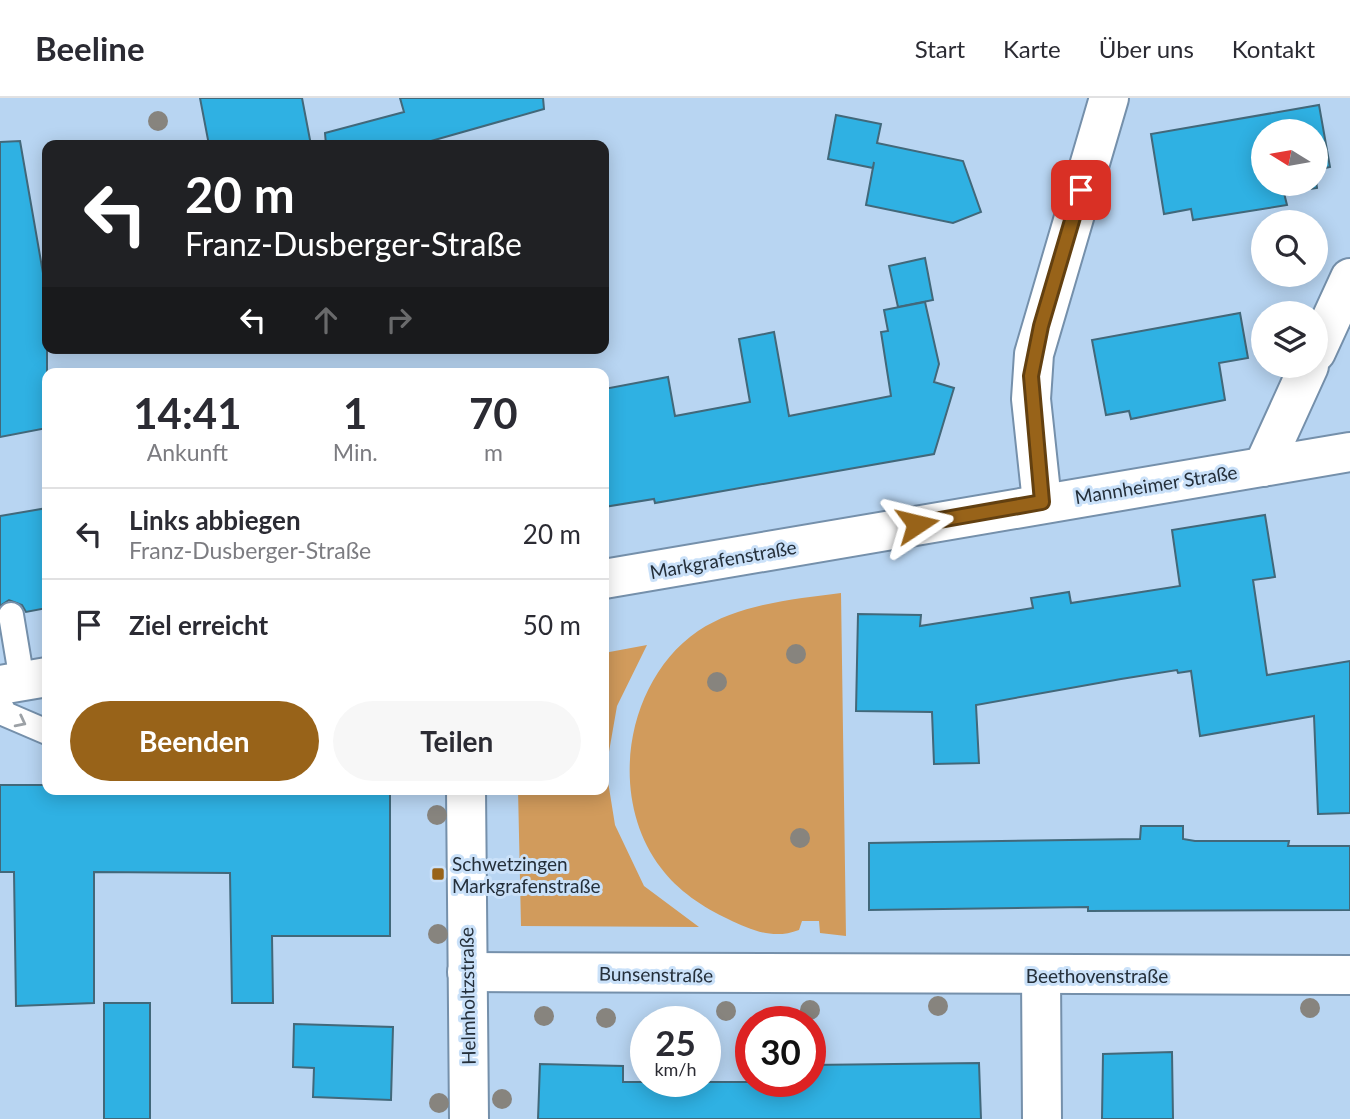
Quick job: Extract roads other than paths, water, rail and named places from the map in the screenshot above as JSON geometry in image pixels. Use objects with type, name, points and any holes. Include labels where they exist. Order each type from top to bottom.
[{"type":"street","points":[[1042,502],[1031,399],[1034,354],[1109,98]]},
{"type":"street","points":[[1328,326],[1350,278]]},
{"type":"street","name":"Mannheimer Straße","points":[[1263,467],[1304,378]]},
{"type":"street","name":"Mannheimer Straße","points":[[841,538],[1350,452]]},
{"type":"street","name":"Markgrafenstraße","points":[[609,578],[841,538]]},
{"type":"street","name":"Helmholtzstraße","points":[[466,795],[469,1119]]},
{"type":"street","name":"Bunsenstraße","points":[[467,972],[845,975]]},
{"type":"street","name":"Beethovenstraße","points":[[845,975],[1350,975]]},
{"type":"street","points":[[1041,975],[1042,1119]]},
{"type":"lane","points":[[10,615],[12,682],[5,714],[42,731]]},
{"type":"place","name":"Schwetzingen Markgrafenstraße","points":[[438,874]]}]
